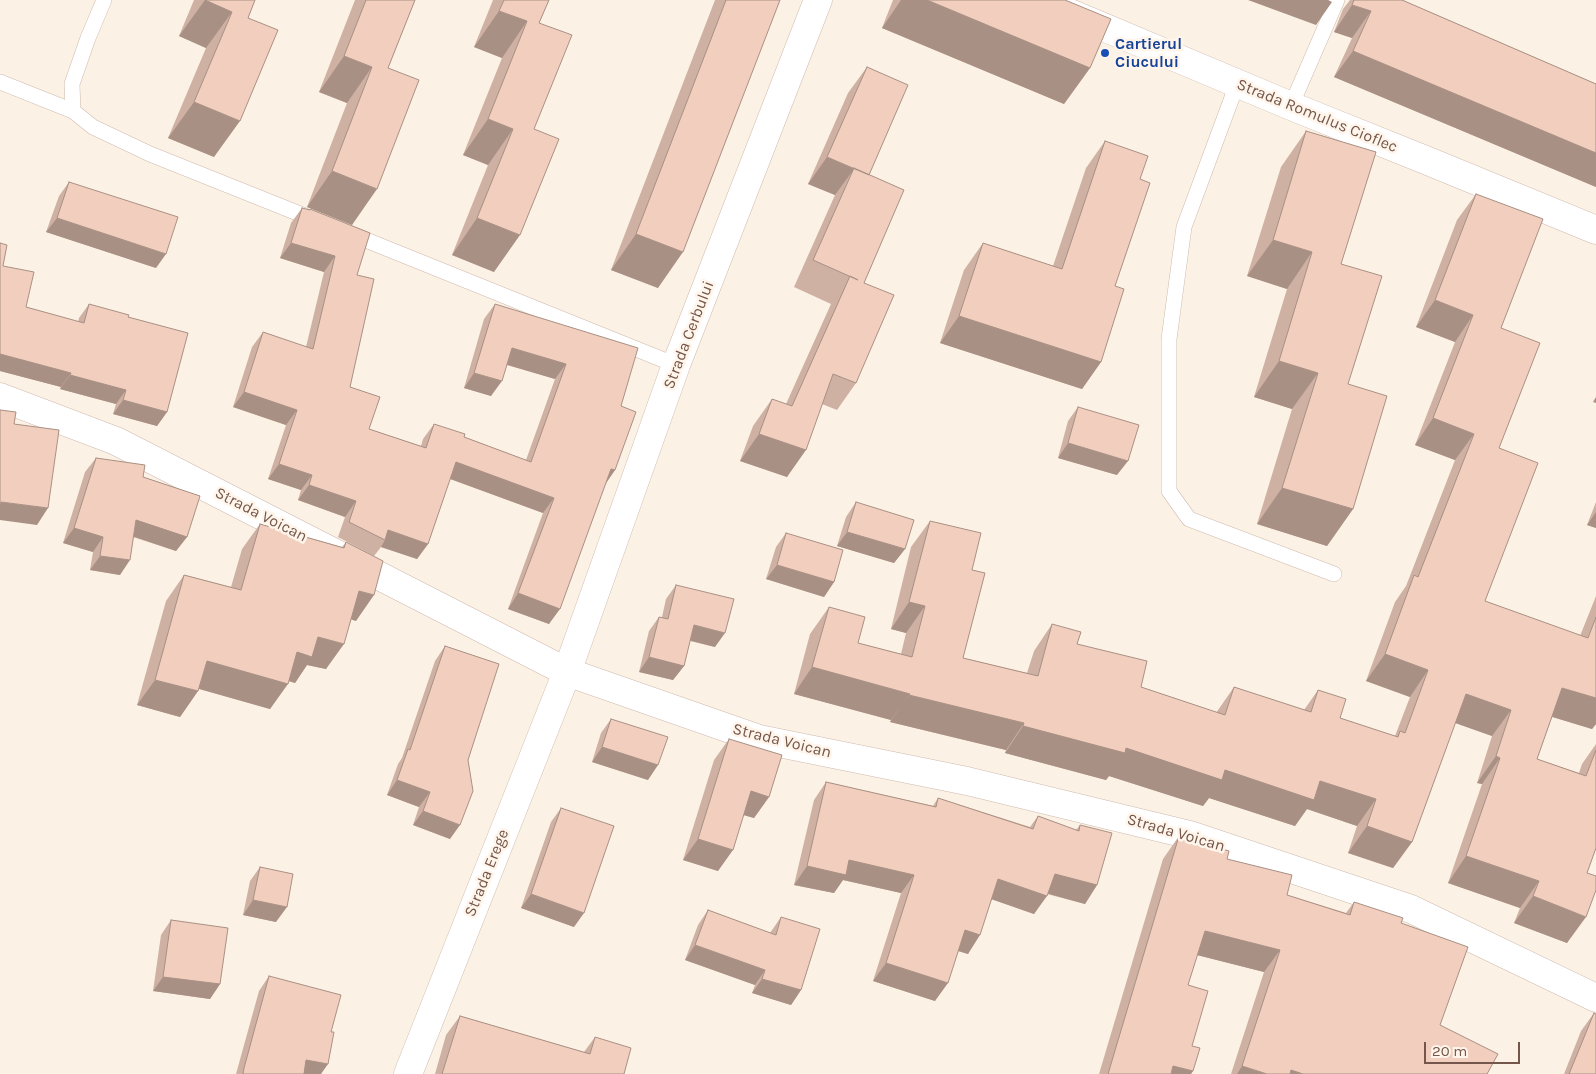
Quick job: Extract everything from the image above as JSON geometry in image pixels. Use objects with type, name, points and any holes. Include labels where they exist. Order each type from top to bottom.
[{"type":"street","name":"Strada Cerbului","points":[[567,672],[676,365],[818,0]]},
{"type":"street","name":"Strada Romulus Cioflec","points":[[1039,0],[1237,84],[1428,160],[1596,230]]},
{"type":"street","name":"Strada Voican","points":[[0,397],[116,441],[567,672],[759,739],[967,781],[1190,835],[1411,909],[1596,998]]},
{"type":"street","name":"Strada Erege","points":[[408,1074],[567,672]]},
{"type":"lane","points":[[73,111],[72,84],[104,0]]},
{"type":"lane","points":[[1291,106],[1337,0]]},
{"type":"lane","points":[[0,82],[73,111],[93,127],[150,154],[676,365]]},
{"type":"lane","points":[[1237,84],[1184,227],[1169,339],[1169,491],[1189,519],[1334,574]]},
{"type":"building","points":[[205,0],[255,0],[248,18],[278,30],[240,121],[194,102],[232,12]]},
{"type":"building","points":[[366,0],[415,0],[388,68],[419,80],[377,189],[332,171],[372,67],[344,56]]},
{"type":"building","points":[[504,0],[549,0],[539,23],[572,35],[534,129],[559,139],[520,235],[477,218],[513,129],[488,119],[527,21],[499,11]]},
{"type":"building","points":[[726,0],[780,0],[683,252],[636,234]]},
{"type":"building","points":[[927,0],[1065,0],[1111,19],[1090,68]]},
{"type":"building","points":[[1354,0],[1402,0],[1596,84],[1596,153],[1353,51],[1371,11],[1352,5]]},
{"type":"building","points":[[867,67],[908,85],[869,175],[827,157]]},
{"type":"building","points":[[1306,131],[1376,152],[1341,264],[1382,276],[1348,384],[1387,396],[1353,509],[1282,488],[1318,373],[1279,361],[1312,252],[1273,240]]},
{"type":"building","points":[[1105,141],[1148,156],[1140,179],[1150,183],[1115,286],[1124,289],[1101,362],[959,316],[983,243],[1062,269]]},
{"type":"building","points":[[854,168],[904,190],[864,283],[894,295],[856,383],[833,374],[806,450],[759,434],[772,399],[792,406],[850,276],[813,260]]},
{"type":"building","points":[[69,182],[178,217],[166,254],[57,218]]},
{"type":"building","points":[[1476,194],[1543,219],[1501,328],[1540,343],[1499,448],[1538,463],[1485,601],[1588,638],[1596,617],[1596,698],[1562,688],[1537,759],[1586,776],[1596,750],[1596,848],[1587,873],[1596,876],[1596,890],[1586,917],[1533,896],[1539,881],[1466,856],[1500,758],[1496,756],[1511,710],[1466,694],[1412,842],[1367,826],[1376,799],[1320,781],[1314,800],[1225,770],[1222,780],[1126,748],[1125,753],[1023,726],[1024,723],[909,695],[812,667],[829,607],[865,617],[858,643],[912,657],[925,606],[909,602],[930,521],[981,533],[972,570],[985,573],[963,658],[1038,676],[1052,624],[1081,632],[1077,644],[1147,661],[1141,687],[1225,715],[1234,687],[1311,712],[1318,690],[1346,699],[1340,718],[1398,737],[1400,731],[1405,733],[1428,670],[1385,654],[1414,575],[1418,577],[1474,434],[1433,418],[1473,315],[1435,300]]},
{"type":"building","points":[[302,208],[310,209],[370,233],[357,275],[374,279],[350,387],[380,397],[369,429],[426,448],[434,424],[465,434],[464,437],[531,462],[566,364],[512,348],[502,381],[474,373],[495,304],[638,348],[621,406],[636,412],[615,470],[611,469],[560,609],[518,593],[554,498],[456,462],[428,544],[388,530],[385,540],[349,522],[356,501],[309,485],[312,475],[279,464],[297,410],[244,392],[263,332],[313,349],[335,256],[291,243]]},
{"type":"building","points":[[0,243],[7,245],[3,266],[34,272],[26,307],[84,323],[89,304],[129,315],[128,317],[188,333],[167,412],[123,400],[126,390],[0,354]]},
{"type":"building","points":[[1078,407],[1139,425],[1128,461],[1068,443]]},
{"type":"building","points":[[0,410],[16,412],[14,424],[59,430],[48,508],[1,502],[0,508]]},
{"type":"building","points":[[96,458],[145,465],[143,477],[200,496],[187,537],[136,520],[130,560],[100,556],[103,537],[74,528]]},
{"type":"building","points":[[856,502],[914,520],[905,549],[847,532]]},
{"type":"building","points":[[260,524],[344,548],[346,542],[383,561],[374,595],[359,591],[344,644],[318,637],[312,657],[297,652],[288,684],[207,661],[198,691],[155,680],[184,575],[241,590]]},
{"type":"building","points":[[786,533],[843,550],[834,582],[777,565]]},
{"type":"building","points":[[676,585],[734,599],[725,633],[694,625],[684,666],[649,657],[659,617],[668,619]]},
{"type":"building","points":[[445,646],[499,664],[468,760],[473,791],[460,825],[423,811],[430,792],[397,780],[408,749],[410,750]]},
{"type":"building","points":[[611,719],[668,737],[658,765],[602,747]]},
{"type":"building","points":[[729,739],[782,755],[769,797],[751,791],[733,850],[698,839]]},
{"type":"building","points":[[826,782],[936,807],[938,798],[1033,829],[1038,816],[1079,831],[1080,825],[1112,833],[1097,885],[1055,874],[1047,896],[998,879],[980,935],[965,930],[948,983],[886,963],[914,875],[849,860],[846,875],[807,866]]},
{"type":"building","points":[[561,808],[614,826],[584,913],[531,894]]},
{"type":"building","points":[[1179,836],[1229,851],[1227,859],[1292,875],[1287,895],[1350,915],[1354,902],[1403,918],[1401,923],[1468,947],[1440,1025],[1498,1054],[1487,1074],[1303,1074],[1291,1070],[1290,1074],[1267,1074],[1242,1066],[1280,950],[1205,931],[1188,985],[1208,991],[1192,1046],[1200,1048],[1193,1071],[1173,1066],[1171,1074],[1108,1074]]},
{"type":"building","points":[[260,867],[293,874],[287,907],[253,900]]},
{"type":"building","points":[[708,910],[776,935],[781,917],[820,929],[801,990],[762,979],[765,970],[695,945]]},
{"type":"building","points":[[171,920],[228,928],[220,984],[163,977]]},
{"type":"building","points":[[269,976],[341,995],[331,1032],[334,1032],[328,1064],[306,1060],[304,1074],[243,1074]]},
{"type":"building","points":[[1594,1013],[1596,1014],[1596,1074],[1569,1074]]},
{"type":"building","points":[[460,1016],[590,1054],[595,1037],[631,1048],[624,1074],[442,1074]]},
{"type":"place","name":"Cartierul Ciucului","points":[[1105,53]]}]
